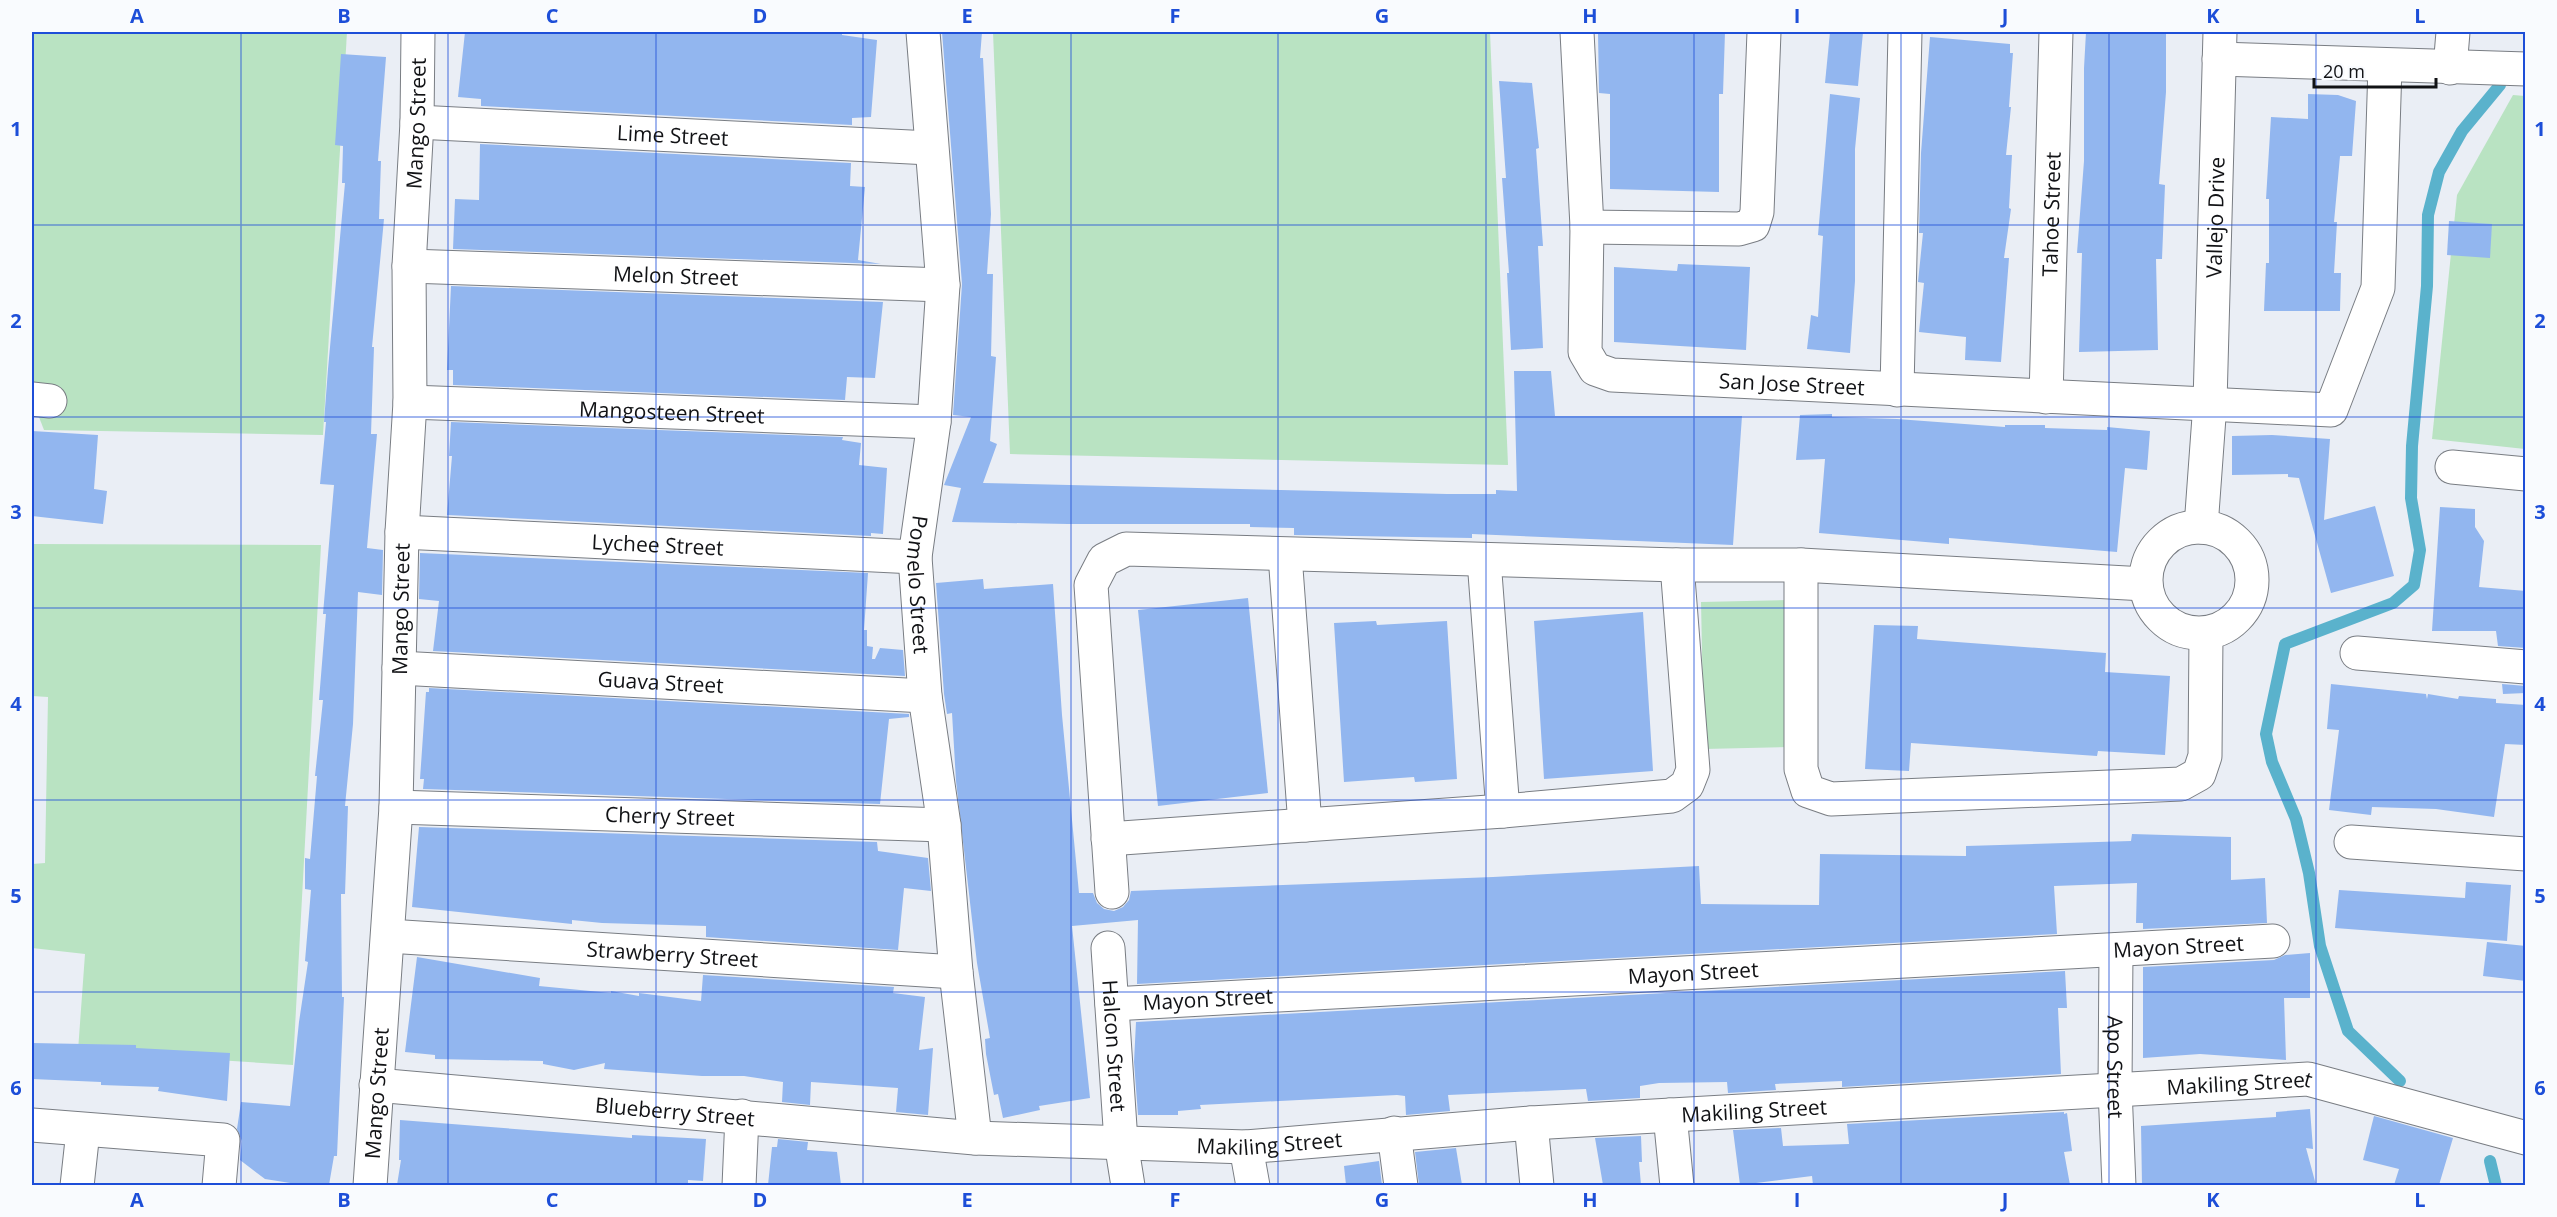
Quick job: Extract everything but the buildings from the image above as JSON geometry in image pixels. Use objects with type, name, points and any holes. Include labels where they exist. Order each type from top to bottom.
[{"type":"street","name":"Mango Street","points":[[370,1185],[396,807],[402,532],[410,402],[409,266],[417,122],[418,32]]},
{"type":"street","name":"Pomelo Street","points":[[923,32],[930,148],[943,285],[934,422],[915,557],[925,696],[944,825],[956,972],[975,1138]]},
{"type":"street","name":"San Jose Street","points":[[1577,32],[1587,227],[1586,352],[1596,369],[1612,375],[2331,410],[2378,288],[2385,66]]},
{"type":"street","points":[[1587,227],[1739,229],[1753,225],[1757,212],[1764,32]]},
{"type":"street","points":[[1896,390],[1905,32]]},
{"type":"street","name":"Tahoe Street","points":[[2046,397],[2056,32]]},
{"type":"street","points":[[2451,68],[2453,32]]},
{"type":"street","points":[[2219,45],[2385,66],[2526,69]]},
{"type":"street","name":"Vallejo Drive","points":[[2201,526],[2210,403],[2219,45]]},
{"type":"street","name":"Lime Street","points":[[417,122],[930,148]]},
{"type":"street","name":"Melon Street","points":[[409,266],[943,285]]},
{"type":"street","name":"Mangosteen Street","points":[[410,402],[934,422]]},
{"type":"street","points":[[2452,468],[2526,474]]},
{"type":"street","points":[[2201,526],[2227,535],[2245,553],[2253,578],[2247,604],[2242,611],[2230,624],[2206,634],[2177,629],[2154,612],[2145,584],[2151,555],[2172,534],[2201,526]]},
{"type":"street","name":"Lychee Street","points":[[402,532],[915,557]]},
{"type":"street","points":[[1112,892],[1091,585],[1104,560],[1126,549],[1677,565],[1802,565],[2145,584]]},
{"type":"street","points":[[1285,555],[1305,825]]},
{"type":"street","points":[[1484,560],[1503,811]]},
{"type":"street","points":[[1108,839],[1503,811],[1672,796],[1687,785],[1694,770],[1677,565]]},
{"type":"street","points":[[1802,565],[1801,770],[1808,791],[1831,799],[2181,784],[2199,774],[2205,756],[2206,634]]},
{"type":"street","points":[[2357,653],[2526,668]]},
{"type":"street","name":"Guava Street","points":[[399,668],[925,696]]},
{"type":"street","name":"Cherry Street","points":[[396,807],[944,825]]},
{"type":"street","points":[[2351,842],[2526,854]]},
{"type":"street","name":"Strawberry Street","points":[[388,936],[956,972]]},
{"type":"street","name":"Mayon Street","points":[[1112,1004],[2273,941]]},
{"type":"street","name":"Halcon Street","points":[[1108,948],[1121,1142],[1128,1185]]},
{"type":"street","name":"Apo Street","points":[[2116,950],[2115,1089],[2119,1185]]},
{"type":"street","name":"Makiling Street","points":[[975,1138],[1246,1147],[1394,1133],[1670,1115],[2307,1079],[2526,1138]]},
{"type":"street","name":"Blueberry Street","points":[[376,1085],[975,1138]]},
{"type":"street","points":[[1670,1115],[1677,1185]]},
{"type":"street","points":[[739,1185],[742,1116]]},
{"type":"street","points":[[1531,1124],[1537,1185]]},
{"type":"street","points":[[32,1125],[83,1131],[223,1140],[219,1185]]},
{"type":"street","points":[[77,1185],[83,1131]]},
{"type":"street","points":[[1394,1133],[1401,1185]]},
{"type":"street","points":[[1246,1147],[1253,1185]]},
{"type":"green space","points":[[32,32],[347,32],[323,435],[44,430],[32,399]]},
{"type":"green space","points":[[993,32],[1490,32],[1508,465],[1010,454]]},
{"type":"green space","points":[[2513,95],[2525,96],[2525,449],[2432,439],[2457,195]]},
{"type":"green space","points":[[32,544],[321,545],[293,1065],[78,1051],[85,954],[32,948],[32,864],[45,863],[48,697],[32,696]]},
{"type":"green space","points":[[1787,600],[1790,747],[1704,749],[1701,602]]},
{"type":"waterway","points":[[2400,1081],[2348,1031],[2320,946],[2309,873],[2296,819],[2272,762],[2266,734],[2285,644],[2393,603],[2414,585],[2420,550],[2411,498],[2412,446],[2427,286],[2428,215],[2439,172],[2462,131],[2500,85]]},
{"type":"waterway","points":[[2490,1161],[2496,1186]]}]
